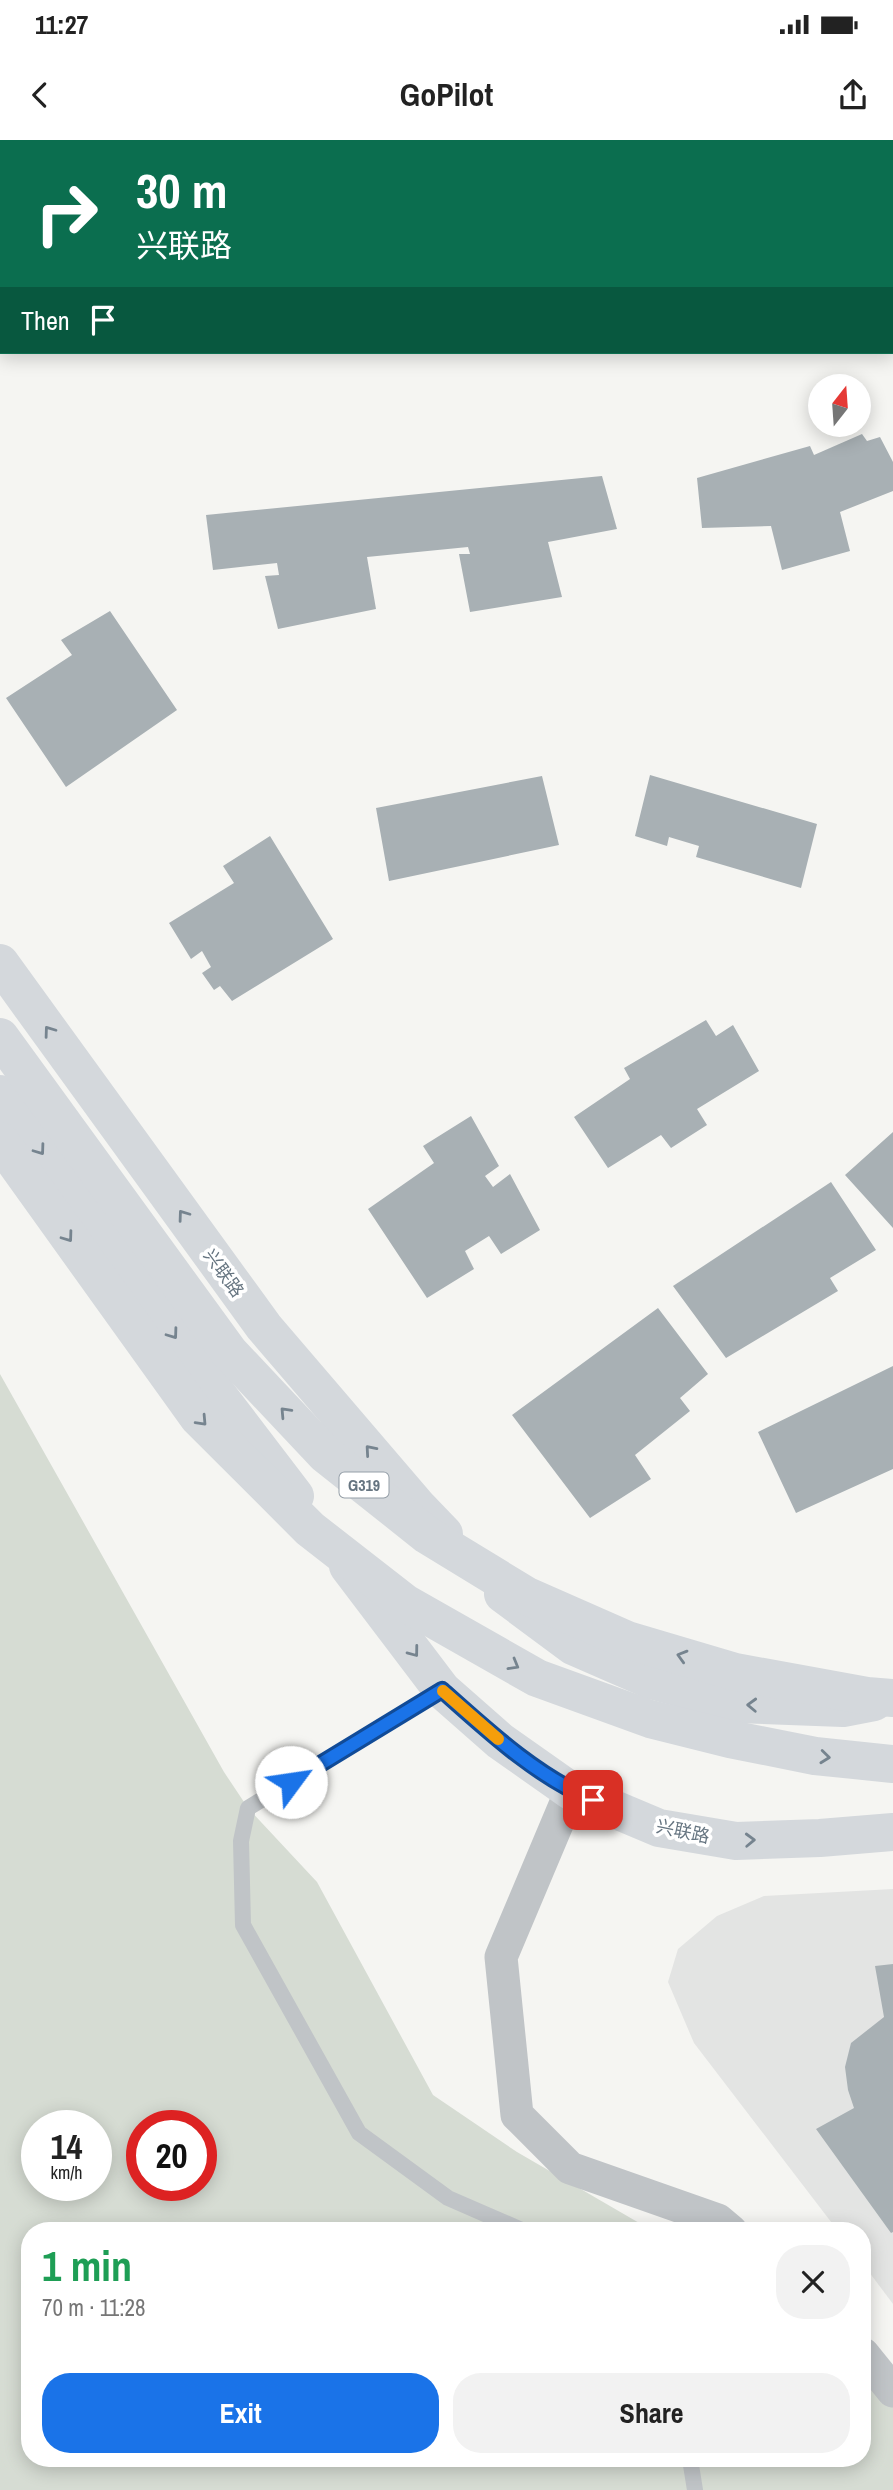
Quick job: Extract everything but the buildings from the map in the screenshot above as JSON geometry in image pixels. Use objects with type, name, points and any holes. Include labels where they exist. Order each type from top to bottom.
[{"type":"main road","name":"兴联路","points":[[0,963],[264,1327],[419,1508],[500,1592],[573,1646],[652,1680],[737,1704],[843,1709],[893,1698]]},
{"type":"main road","name":"兴联路","points":[[0,1037],[229,1352],[326,1454],[427,1535],[527,1596],[627,1640],[736,1671],[867,1696],[893,1698]]},
{"type":"main road","name":"兴联路","points":[[0,1094],[195,1365],[442,1690],[500,1741],[571,1791],[659,1828],[736,1841],[893,1832]]},
{"type":"main road","points":[[0,1141],[198,1417],[310,1529],[405,1603],[537,1678],[650,1719],[815,1756],[893,1764]]},
{"type":"street","points":[[571,1791],[501,1957],[517,2115],[570,2168],[720,2222]]},
{"type":"street","points":[[871,2364],[893,2391]]},
{"type":"lane","points":[[442,1690],[248,1808],[241,1841],[243,1925],[359,2133],[448,2197],[504,2222]]},
{"type":"lane","points":[[691,2467],[695,2490]]},
{"type":"shaded area","points":[[0,1374],[224,1772],[248,1808],[317,1882],[433,2095],[517,2152],[638,2222],[21,2222],[21,2467],[871,2467],[871,2364],[893,2391],[893,2490],[0,2490]]},
{"type":"shaded area","points":[[893,1889],[893,2304],[871,2275],[871,2222],[831,2222],[694,2043],[668,1982],[678,1949],[717,1916],[764,1896]]},
{"type":"slow traffic","points":[[443,1691],[498,1739]]},
{"type":"route","points":[[291,1782],[442,1690],[500,1741],[571,1791],[593,1800]]}]
